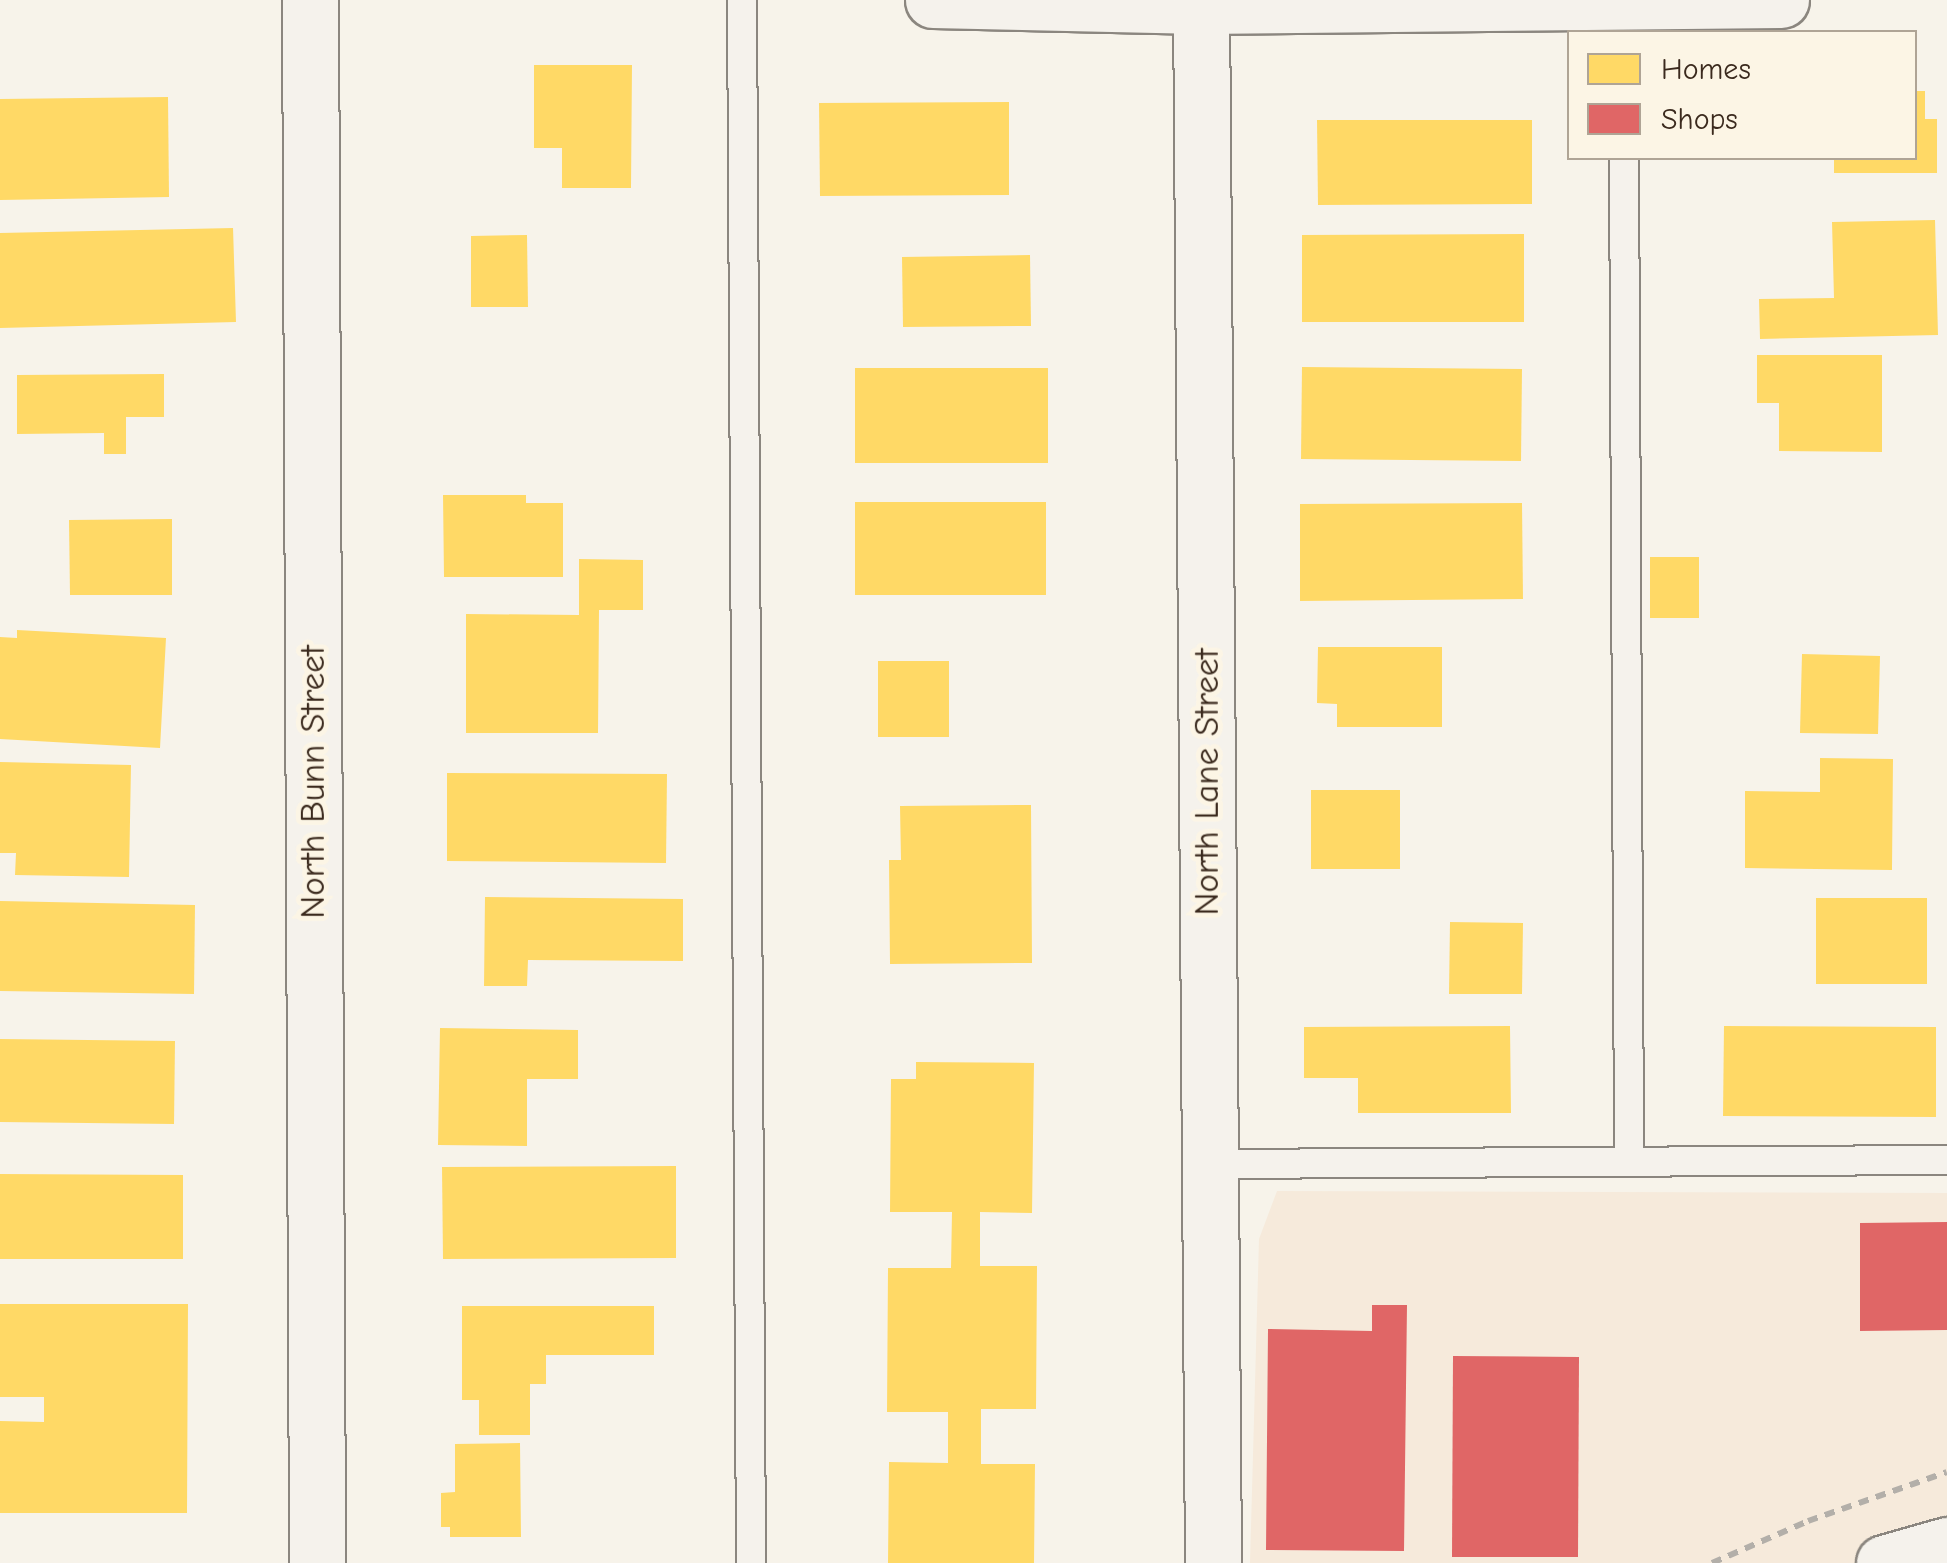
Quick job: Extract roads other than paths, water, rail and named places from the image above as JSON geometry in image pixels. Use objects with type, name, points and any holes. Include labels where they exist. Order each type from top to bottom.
[{"type":"street","name":"North Bunn Street","points":[[310,0],[316,1563]]},
{"type":"street","points":[[933,0],[1622,11],[1782,0]]},
{"type":"street","name":"North Lane Street","points":[[1201,3],[1213,1563]]},
{"type":"street","points":[[1884,1563],[1947,1545]]},
{"type":"lane","points":[[742,0],[751,1563]]},
{"type":"lane","points":[[1624,160],[1629,1159]]},
{"type":"lane","points":[[1210,1164],[1947,1160]]}]
